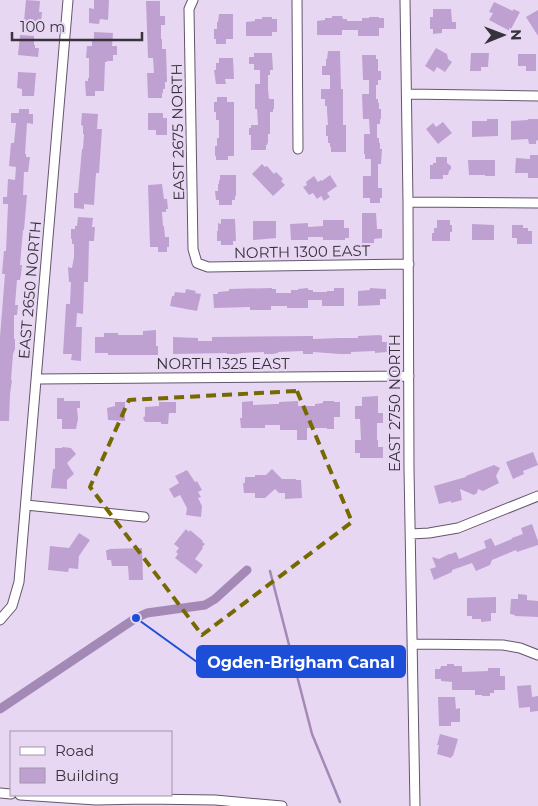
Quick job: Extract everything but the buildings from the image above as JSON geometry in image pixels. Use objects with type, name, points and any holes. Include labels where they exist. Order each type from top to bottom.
[{"type":"street","name":"EAST 2650 NORTH","points":[[0,620],[12,606],[19,582],[68,0]]},
{"type":"street","name":"EAST 2675 NORTH","points":[[193,0],[189,9],[193,249],[197,263]]},
{"type":"street","points":[[297,0],[298,150]]},
{"type":"street","name":"EAST 2750 NORTH","points":[[406,0],[409,468],[415,806]]},
{"type":"street","points":[[407,94],[538,96]]},
{"type":"street","points":[[408,202],[538,203]]},
{"type":"street","name":"NORTH 1300 EAST","points":[[197,263],[208,267],[409,264]]},
{"type":"street","name":"NORTH 1325 EAST","points":[[37,379],[409,376]]},
{"type":"street","points":[[411,534],[458,528],[538,496]]},
{"type":"street","points":[[26,506],[144,517]]},
{"type":"street","points":[[412,644],[502,645],[520,648],[538,655]]},
{"type":"street","points":[[35,796],[96,800],[215,800],[282,806]]},
{"type":"highlighted area","points":[[297,391],[352,522],[202,635],[90,487],[129,400]]},
{"type":"waterway","points":[[0,709],[136,618],[147,613],[205,605],[215,599],[247,570]]},
{"type":"waterway","points":[[270,571],[312,734],[340,802]]},
{"type":"place","name":"Ogden-Brigham Canal","points":[[136,618]]}]
